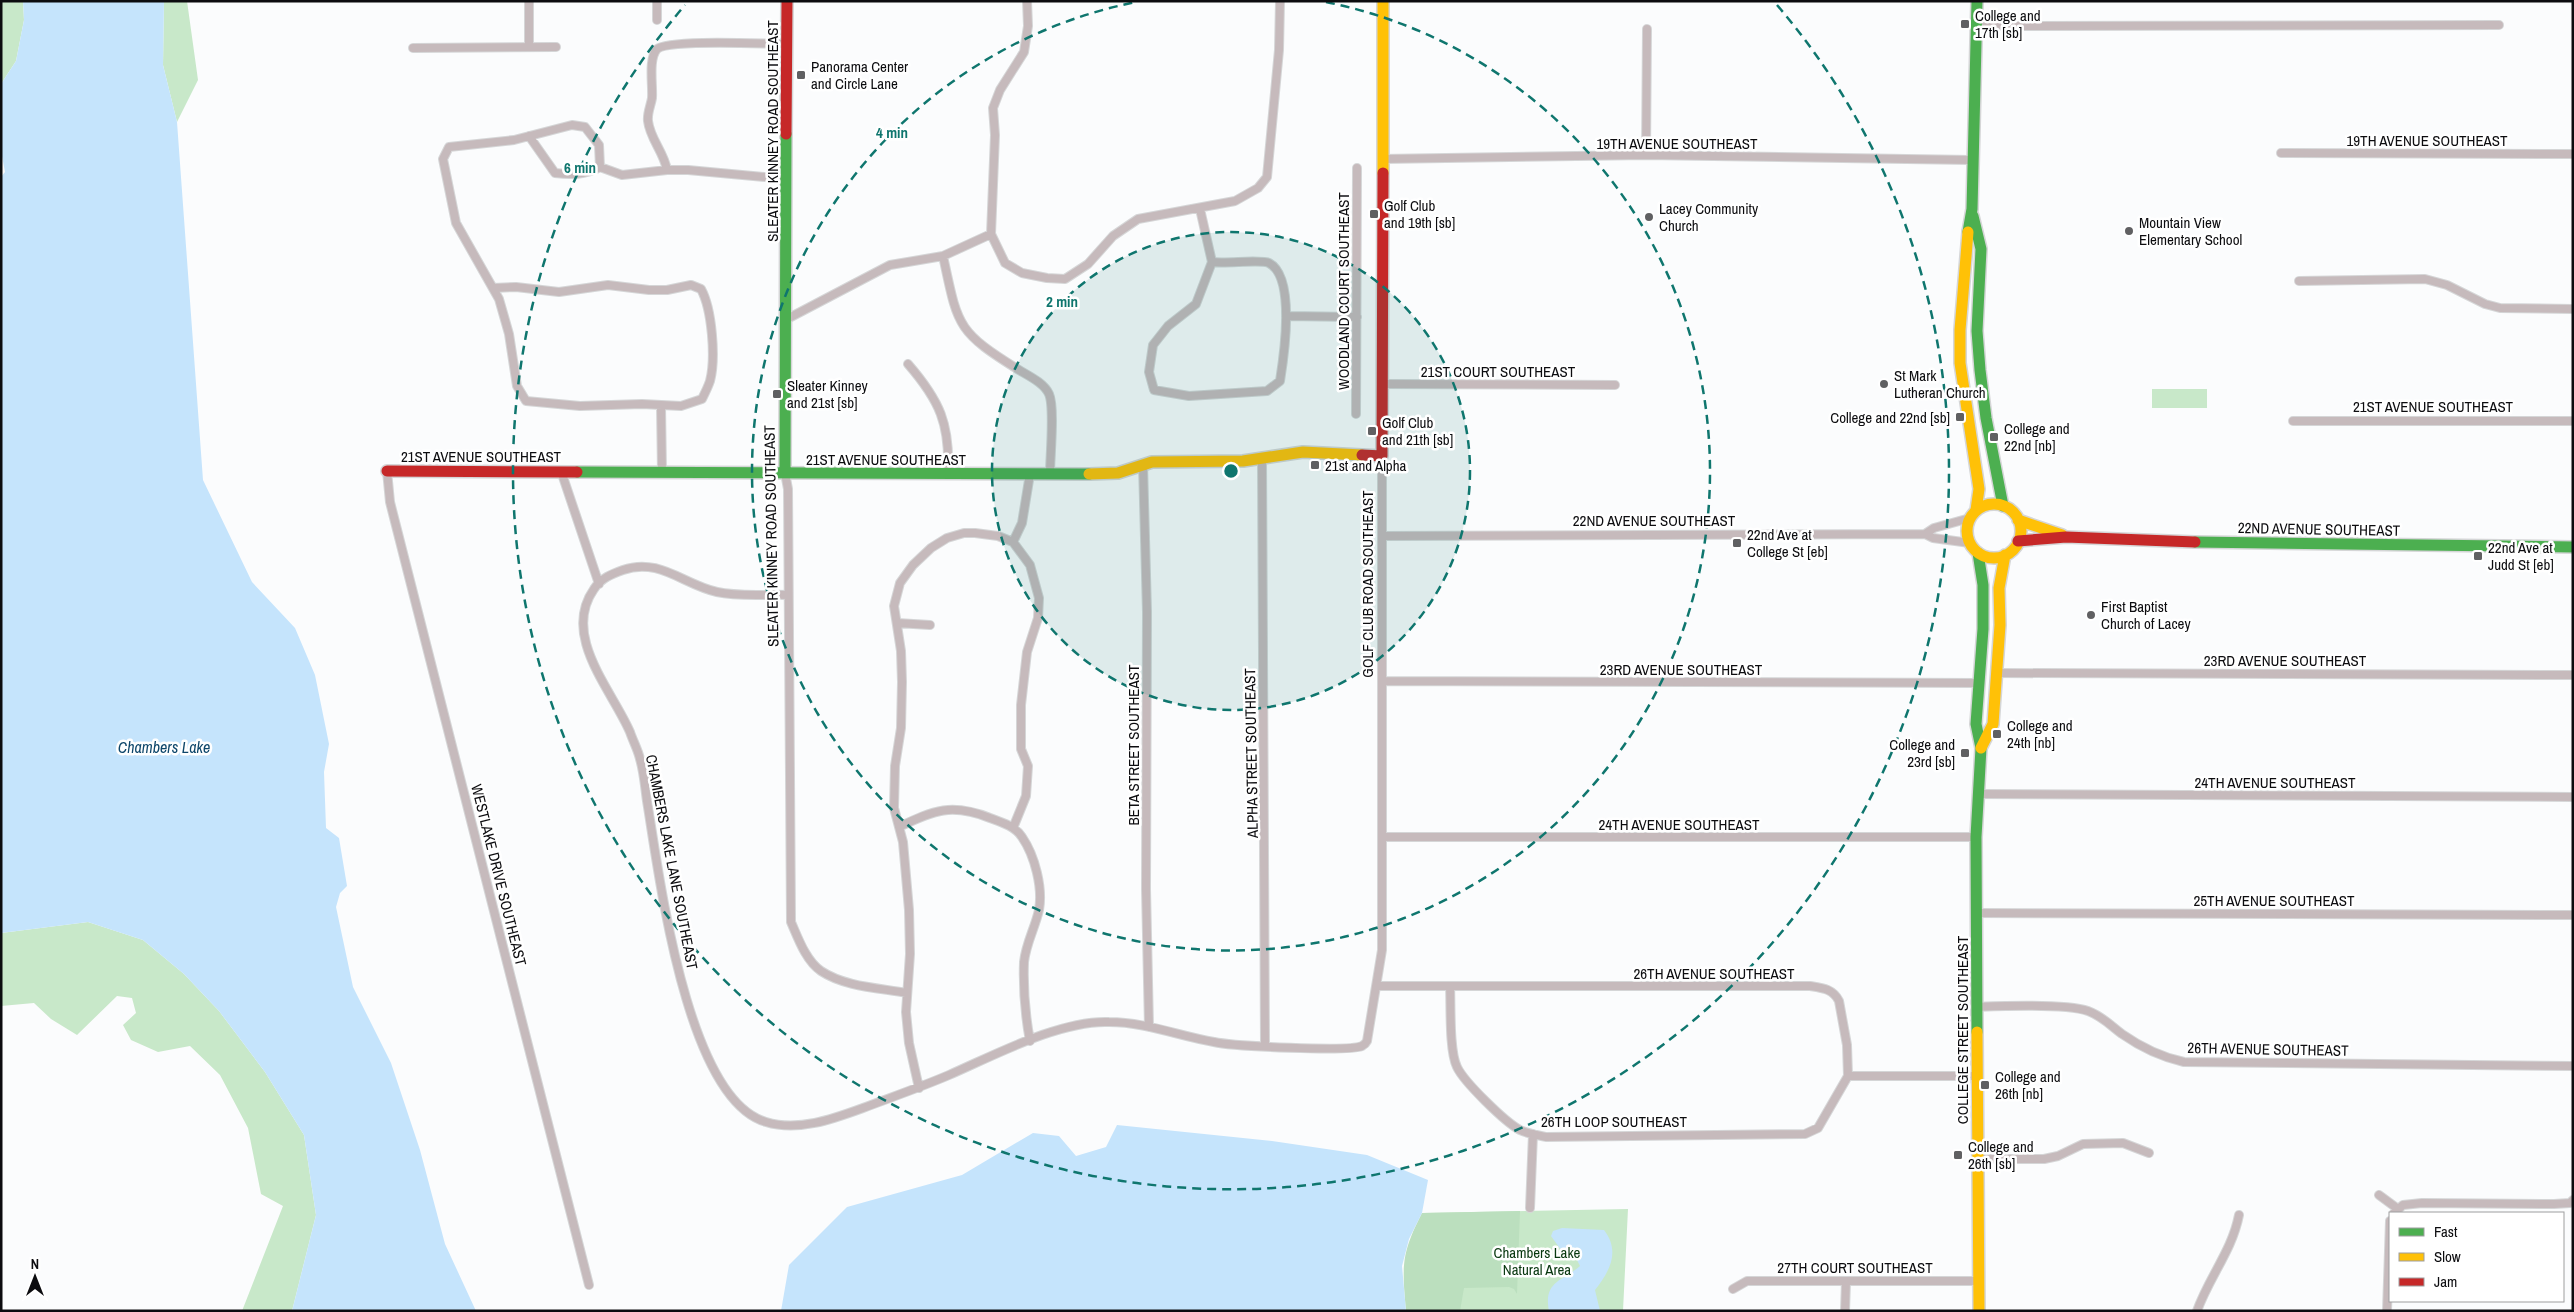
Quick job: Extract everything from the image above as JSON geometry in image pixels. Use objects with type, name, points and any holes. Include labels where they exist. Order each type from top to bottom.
[{"type":"street","points":[[528,47],[529,1]]},
{"type":"street","points":[[657,1],[657,20]]},
{"type":"street","name":"SLEATER KINNEY ROAD SOUTHEAST","points":[[787,1],[785,474],[788,489],[791,922],[803,949],[820,971],[840,981],[907,993]]},
{"type":"street","points":[[1027,1],[1028,26],[1024,52],[1000,90],[993,108],[995,135],[991,234],[1004,262],[1013,268],[1022,273],[1065,279],[1088,264],[1113,236],[1138,220],[1235,201],[1258,188],[1267,177],[1279,50],[1280,1]]},
{"type":"street","name":"GOLF CLUB ROAD SOUTHEAST","points":[[1265,1046],[1362,1047],[1367,1042],[1382,950],[1383,1]]},
{"type":"street","points":[[1977,1],[1971,160],[1972,210],[1980,249],[1977,331],[1986,418],[2003,506]]},
{"type":"street","points":[[1977,26],[2499,25]]},
{"type":"street","points":[[1646,155],[1647,29]]},
{"type":"street","points":[[667,170],[665,159],[651,136],[648,119],[652,98],[653,56],[663,46],[787,44]]},
{"type":"street","points":[[413,48],[556,47]]},
{"type":"street","points":[[493,288],[516,287],[559,292],[608,285],[666,290],[691,285],[701,289],[710,326],[712,353],[710,380],[702,399],[681,406],[580,406],[526,400],[517,386],[509,334],[493,288],[456,223],[443,159],[449,148],[514,140],[572,125],[585,127],[600,145],[600,167]]},
{"type":"street","points":[[529,136],[554,173],[570,175],[591,172],[600,167],[622,175],[667,170],[787,179]]},
{"type":"street","name":"19TH AVENUE SOUTHEAST","points":[[2281,153],[2573,154]]},
{"type":"street","name":"19TH AVENUE SOUTHEAST","points":[[1382,159],[1646,155],[1971,160]]},
{"type":"street","name":"WOODLAND COURT SOUTHEAST","points":[[1356,414],[1357,168]]},
{"type":"street","points":[[1200,209],[1212,262],[1196,304],[1168,326],[1153,345],[1149,372],[1154,390],[1189,396],[1267,391],[1280,381],[1286,295],[1278,273],[1270,263],[1261,261],[1238,264],[1212,262]]},
{"type":"street","points":[[1972,210],[1966,246],[1960,330],[1960,363],[1979,489],[1967,535],[1970,544],[1978,553],[1987,557],[2005,555],[2018,542],[2020,534],[2018,520],[2014,514],[2003,506],[1989,504],[1973,514]]},
{"type":"street","points":[[787,319],[890,266],[943,256],[991,234]]},
{"type":"street","points":[[943,256],[954,308],[962,326],[975,342],[1039,382],[1048,391],[1051,407],[1050,474]]},
{"type":"street","points":[[2298,281],[2425,279],[2447,285],[2492,306],[2514,309],[2573,309]]},
{"type":"street","points":[[1286,316],[1357,317]]},
{"type":"street","points":[[908,364],[925,384],[944,417],[949,456],[948,474]]},
{"type":"street","name":"21ST COURT SOUTHEAST","points":[[1382,384],[1615,385]]},
{"type":"street","points":[[661,405],[662,473]]},
{"type":"street","name":"21ST AVENUE SOUTHEAST","points":[[2293,421],[2573,421]]},
{"type":"street","name":"21ST AVENUE SOUTHEAST","points":[[386,471],[785,474],[1118,473],[1143,464],[1262,459],[1303,452],[1382,456]]},
{"type":"street","name":"ALPHA STREET SOUTHEAST","points":[[1262,459],[1265,1046]]},
{"type":"street","name":"BETA STREET SOUTHEAST","points":[[1143,464],[1147,612],[1146,889],[1149,1027]]},
{"type":"street","name":"WESTLAKE DRIVE SOUTHEAST","points":[[386,471],[392,511],[589,1284]]},
{"type":"street","points":[[561,471],[599,584],[608,575],[632,566],[649,566],[670,571],[717,592],[788,595]]},
{"type":"street","points":[[1013,542],[1022,523],[1030,474]]},
{"type":"street","name":"22ND AVENUE SOUTHEAST","points":[[1925,534],[1934,528],[1973,514]]},
{"type":"street","name":"22ND AVENUE SOUTHEAST","points":[[2018,520],[2066,536]]},
{"type":"street","points":[[919,1088],[909,1043],[906,1012],[910,954],[909,910],[903,842],[894,808],[895,766],[901,728],[902,682],[894,606],[900,583],[913,565],[931,548],[947,538],[964,533],[998,536],[1013,542],[1030,565],[1038,598],[1038,618],[1027,652],[1020,705],[1021,749],[1028,766],[1026,796],[1013,828]]},
{"type":"street","name":"22ND AVENUE SOUTHEAST","points":[[1382,536],[1925,534],[1933,538],[1970,544]]},
{"type":"street","name":"22ND AVENUE SOUTHEAST","points":[[2018,542],[2066,536],[2252,544],[2573,547]]},
{"type":"street","name":"COLLEGE STREET SOUTHEAST","points":[[1978,553],[1983,585],[1980,683],[1976,724],[1980,748],[1976,837],[1979,1311]]},
{"type":"street","name":"COLLEGE STREET SOUTHEAST","points":[[1980,748],[1993,724],[1997,673],[1999,588],[2005,555]]},
{"type":"street","name":"CHAMBERS LAKE LANE SOUTHEAST","points":[[599,584],[586,605],[584,624],[585,644],[628,728],[640,759],[672,944],[680,975],[707,1059],[730,1096],[763,1122],[787,1126],[809,1124],[846,1114],[919,1088],[1075,1024],[1098,1021],[1121,1022],[1212,1042],[1265,1046]]},
{"type":"street","points":[[897,623],[930,625]]},
{"type":"street","name":"23RD AVENUE SOUTHEAST","points":[[1997,673],[2573,675]]},
{"type":"street","name":"23RD AVENUE SOUTHEAST","points":[[1382,682],[1980,683]]},
{"type":"street","name":"24TH AVENUE SOUTHEAST","points":[[1978,794],[2573,797]]},
{"type":"street","points":[[899,827],[941,809],[958,809],[974,812],[1013,828],[1022,836],[1030,854],[1040,892],[1038,911],[1024,960],[1024,1008],[1030,1041]]},
{"type":"street","name":"24TH AVENUE SOUTHEAST","points":[[1382,837],[1976,837]]},
{"type":"street","name":"25TH AVENUE SOUTHEAST","points":[[1976,913],[2573,915]]},
{"type":"street","name":"26TH AVENUE SOUTHEAST","points":[[1377,986],[1810,986],[1821,988],[1835,994],[1839,1001],[1847,1045],[1848,1076]]},
{"type":"street","name":"26TH LOOP SOUTHEAST","points":[[1450,986],[1453,1050],[1456,1066],[1468,1084],[1494,1108],[1520,1130],[1533,1134],[1546,1136],[1804,1134],[1818,1128],[1848,1076]]},
{"type":"street","name":"26TH AVENUE SOUTHEAST","points":[[1977,1007],[2012,1006],[2086,1010],[2104,1018],[2120,1033],[2154,1053],[2184,1062],[2573,1066]]},
{"type":"street","points":[[1848,1076],[1977,1076]]},
{"type":"street","points":[[1530,1208],[1533,1134]]},
{"type":"street","points":[[1977,1160],[2044,1160],[2058,1156],[2083,1144],[2123,1143],[2150,1152]]},
{"type":"street","points":[[2380,1195],[2396,1211],[2404,1204],[2554,1204],[2573,1200]]},
{"type":"street","points":[[2197,1311],[2203,1294],[2235,1235],[2239,1215]]},
{"type":"street","points":[[2387,1311],[2389,1251]]},
{"type":"street","name":"27TH COURT SOUTHEAST","points":[[1733,1289],[1747,1281],[1978,1281]]},
{"type":"street","points":[[1845,1311],[1846,1281]]},
{"type":"green space","points":[[1,1],[23,1],[24,20],[16,61],[1,84]]},
{"type":"green space","points":[[164,1],[187,1],[198,80],[177,122],[163,65]]},
{"type":"green space","points":[[2152,389],[2207,389],[2207,408],[2152,408]]},
{"type":"green space","points":[[88,922],[143,940],[184,974],[219,1011],[265,1072],[304,1135],[316,1215],[292,1311],[242,1311],[283,1206],[261,1194],[248,1128],[220,1075],[190,1046],[158,1052],[131,1040],[123,1025],[136,1013],[132,998],[117,996],[77,1035],[51,1019],[34,1003],[1,1006],[1,933]]},
{"type":"green space","name":"Chambers Lake Natural Area","points":[[1628,1209],[1623,1311],[1406,1311],[1422,1213]]},
{"type":"green space","points":[[1520,1211],[1517,1294],[1514,1289],[1509,1287],[1464,1288],[1460,1311],[1406,1311],[1405,1260],[1410,1239],[1422,1213]]},
{"type":"water","name":"Chambers Lake","points":[[23,1],[164,1],[163,65],[177,122],[203,480],[252,582],[295,628],[315,675],[329,744],[324,772],[326,828],[339,838],[347,886],[340,893],[336,907],[353,987],[391,1063],[420,1150],[445,1244],[476,1311],[292,1311],[316,1215],[304,1135],[265,1072],[219,1011],[184,974],[143,940],[88,922],[1,933],[1,177],[5,172],[1,151],[1,84],[16,61],[24,20]]},
{"type":"water","points":[[1117,1125],[1272,1141],[1367,1155],[1428,1180],[1422,1213],[1409,1239],[1402,1266],[1406,1311],[781,1311],[789,1265],[847,1207],[962,1175],[1033,1133],[1059,1136],[1076,1156],[1106,1147]]},
{"type":"water","points":[[1562,1228],[1604,1230],[1609,1238],[1612,1246],[1611,1262],[1605,1276],[1595,1290],[1600,1311],[1549,1311],[1549,1293],[1552,1288],[1580,1266],[1577,1260],[1564,1254],[1551,1236],[1553,1231]]},
{"type":"traffic: fast","points":[[1968,232],[1972,209],[1977,1]]},
{"type":"traffic: fast","points":[[785,473],[786,134]]},
{"type":"traffic: fast","points":[[1973,216],[1981,249],[1977,331],[1980,370],[1986,418],[2003,506]]},
{"type":"traffic: fast","points":[[577,472],[1089,474]]},
{"type":"traffic: fast","points":[[2195,542],[2573,547]]},
{"type":"traffic: fast","points":[[1977,1032],[1976,837],[1981,748],[1976,724],[1983,629],[1983,585],[1978,553]]},
{"type":"traffic: slow","points":[[1383,1],[1383,173]]},
{"type":"traffic: slow","points":[[1968,232],[1960,330],[1960,363],[1979,489],[1976,510]]},
{"type":"traffic: slow","points":[[1089,474],[1118,473],[1152,462],[1243,461],[1303,452],[1362,455]]},
{"type":"traffic: slow","points":[[1994,504],[2004,506],[2013,512],[2019,521],[2021,531],[2019,541],[2013,550],[2004,556],[1994,558],[1984,556],[1975,550],[1969,541],[1967,531],[1969,521],[1975,512],[1984,506],[1994,504]]},
{"type":"traffic: slow","points":[[2018,520],[2062,535]]},
{"type":"traffic: slow","points":[[1981,748],[1993,724],[2000,625],[1999,588],[2005,555]]},
{"type":"traffic: slow","points":[[1977,1032],[1979,1311]]},
{"type":"traffic: jam","points":[[786,134],[787,1]]},
{"type":"traffic: jam","points":[[1362,455],[1382,456],[1383,173]]},
{"type":"traffic: jam","points":[[387,471],[577,472]]},
{"type":"traffic: jam","points":[[2018,541],[2066,537],[2195,542]]},
{"type":"place","name":"College and 17th [sb]","points":[[1965,24]]},
{"type":"place","name":"Panorama Center and Circle Lane","points":[[801,75]]},
{"type":"place","name":"Golf Club and 19th [sb]","points":[[1374,214]]},
{"type":"place","name":"Lacey Community Church","points":[[1649,217]]},
{"type":"place","name":"Mountain View Elementary School","points":[[2129,231]]},
{"type":"place","name":"St Mark Lutheran Church","points":[[1884,384]]},
{"type":"place","name":"Sleater Kinney and 21st [sb]","points":[[777,394]]},
{"type":"place","name":"College and 22nd [sb]","points":[[1960,417]]},
{"type":"place","name":"Golf Club and 21th [sb]","points":[[1372,431]]},
{"type":"place","name":"College and 22nd [nb]","points":[[1994,437]]},
{"type":"place","name":"21st and Alpha","points":[[1315,465]]},
{"type":"place","name":"22nd Ave at College St [eb]","points":[[1737,543]]},
{"type":"place","name":"22nd Ave at Judd St [eb]","points":[[2478,556]]},
{"type":"place","name":"First Baptist Church of Lacey","points":[[2091,615]]},
{"type":"place","name":"College and 24th [nb]","points":[[1997,734]]},
{"type":"place","name":"College and 23rd [sb]","points":[[1965,753]]},
{"type":"place","name":"College and 26th [nb]","points":[[1985,1085]]},
{"type":"place","name":"College and 26th [sb]","points":[[1958,1155]]}]
